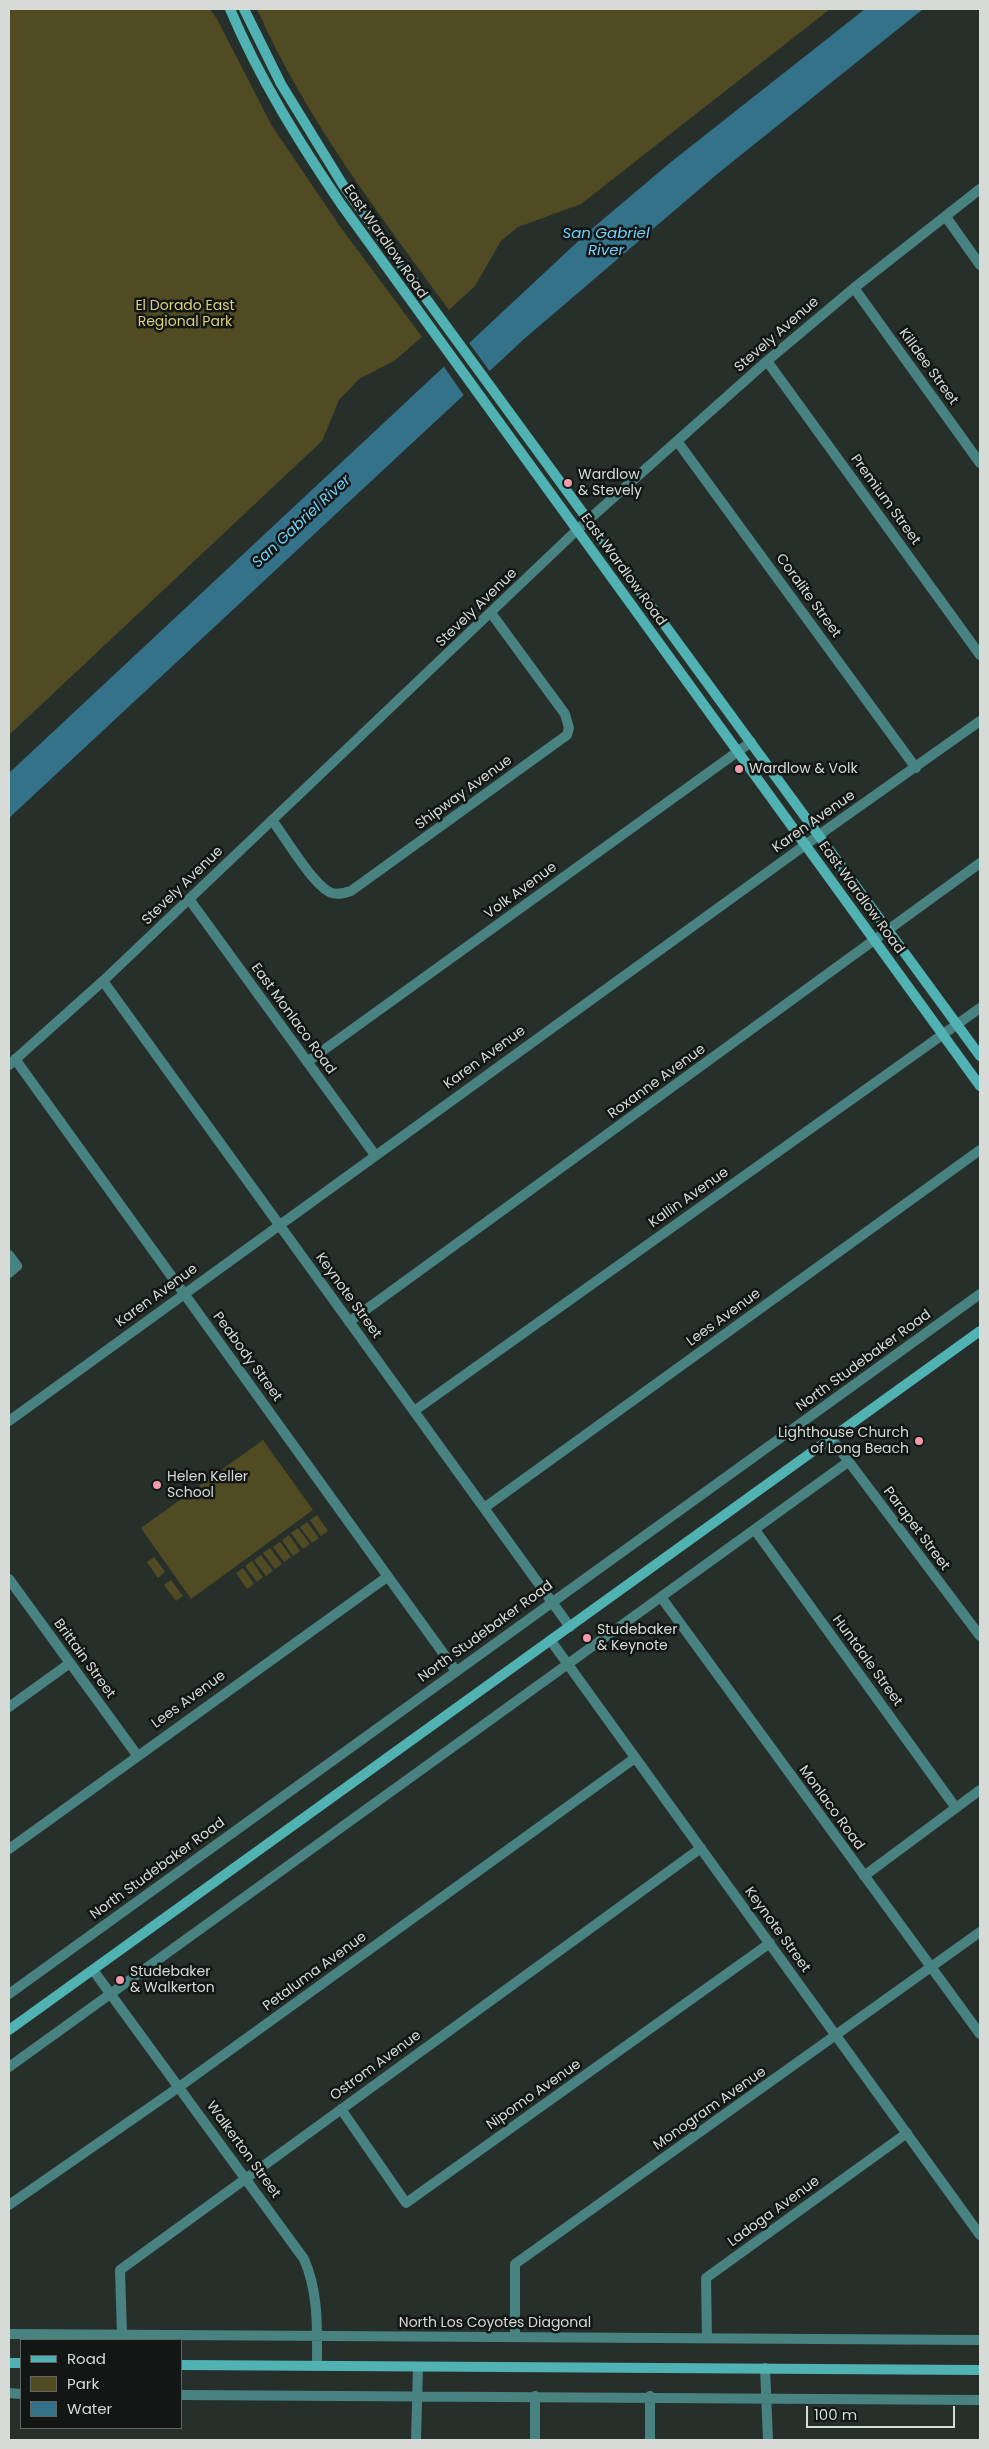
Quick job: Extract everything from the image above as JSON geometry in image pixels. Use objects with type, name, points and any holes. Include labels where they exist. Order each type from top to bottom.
[{"type":"main road","name":"East Wardlow Road","points":[[230,9],[240,33],[300,144],[421,316],[980,1086]]},
{"type":"main road","name":"East Wardlow Road","points":[[244,9],[281,84],[343,185],[493,393],[589,520],[980,1056]]},
{"type":"main road","points":[[9,2030],[980,1331]]},
{"type":"main road","points":[[182,2365],[980,2370]]},
{"type":"street","name":"Stevely Avenue","points":[[12,1062],[103,981],[577,530],[767,361],[854,288],[980,189]]},
{"type":"street","points":[[946,217],[980,265]]},
{"type":"street","name":"Killdee Street","points":[[854,288],[980,463]]},
{"type":"street","name":"Premium Street","points":[[767,361],[980,655]]},
{"type":"street","name":"Coralite Street","points":[[678,441],[916,768]]},
{"type":"street","name":"Shipway Avenue","points":[[272,820],[317,882],[334,894],[343,894],[351,891],[567,735],[569,728],[565,714],[491,613]]},
{"type":"street","name":"Karen Avenue","points":[[9,1421],[805,844],[916,768],[980,721]]},
{"type":"street","name":"Volk Avenue","points":[[307,1062],[752,742]]},
{"type":"street","name":"Roxanne Avenue","points":[[349,1322],[980,863]]},
{"type":"street","name":"East Monlaco Road","points":[[189,899],[375,1155]]},
{"type":"street","name":"Keynote Street","points":[[103,981],[570,1627]]},
{"type":"street","name":"Kallin Avenue","points":[[414,1411],[980,1008]]},
{"type":"street","name":"Peabody Street","points":[[12,1062],[184,1293],[456,1671]]},
{"type":"street","name":"Lees Avenue","points":[[484,1508],[980,1150]]},
{"type":"street","points":[[9,1254],[17,1266],[9,1273]]},
{"type":"street","name":"North Studebaker Road","points":[[9,1994],[980,1294]]},
{"type":"street","name":"Parapet Street","points":[[831,1438],[980,1636]]},
{"type":"street","points":[[9,2067],[848,1462]]},
{"type":"street","name":"Huntdale Street","points":[[755,1530],[956,1808]]},
{"type":"street","name":"Lees Avenue","points":[[9,1849],[137,1755],[387,1577]]},
{"type":"street","name":"Brittain Street","points":[[9,1579],[137,1755]]},
{"type":"street","name":"Monlaco Road","points":[[661,1597],[980,2034]]},
{"type":"street","name":"Keynote Street","points":[[551,1641],[980,2235]]},
{"type":"street","points":[[9,1708],[70,1663]]},
{"type":"street","name":"Petaluma Avenue","points":[[9,2205],[179,2086],[635,1758]]},
{"type":"street","points":[[864,1876],[980,1790]]},
{"type":"street","name":"Ostrom Avenue","points":[[122,2334],[120,2270],[701,1848]]},
{"type":"street","name":"Monogram Avenue","points":[[515,2337],[514,2264],[837,2036],[980,1932]]},
{"type":"street","name":"Nipomo Avenue","points":[[341,2109],[406,2203],[770,1943]]},
{"type":"street","name":"Walkerton Street","points":[[93,1970],[304,2259],[312,2277],[317,2366]]},
{"type":"street","name":"Ladoga Avenue","points":[[706,2338],[706,2278],[907,2133]]},
{"type":"street","name":"North Los Coyotes Diagonal","points":[[9,2334],[980,2340]]},
{"type":"street","points":[[416,2440],[418,2367]]},
{"type":"street","points":[[765,2368],[768,2440]]},
{"type":"street","points":[[182,2395],[650,2396],[766,2399],[980,2400]]},
{"type":"street","points":[[534,2396],[535,2440]]},
{"type":"street","points":[[650,2396],[650,2440]]},
{"type":"green space","name":"El Dorado East Regional Park","points":[[9,9],[210,9],[217,19],[272,126],[339,225],[422,337],[394,361],[359,379],[339,400],[322,441],[9,735]]},
{"type":"green space","points":[[257,9],[830,9],[581,204],[518,227],[501,241],[475,286],[449,310],[370,201],[320,127],[297,89]]},
{"type":"green space","points":[[263,1440],[313,1510],[191,1599],[141,1528]]},
{"type":"green space","points":[[317,1515],[328,1531],[321,1536],[310,1520]]},
{"type":"green space","points":[[307,1522],[319,1538],[312,1543],[300,1527]]},
{"type":"green space","points":[[298,1528],[310,1544],[303,1549],[291,1533]]},
{"type":"green space","points":[[289,1535],[300,1551],[293,1556],[282,1540]]},
{"type":"green space","points":[[280,1542],[291,1557],[284,1562],[273,1547]]},
{"type":"green space","points":[[270,1548],[282,1564],[275,1569],[263,1553]]},
{"type":"green space","points":[[261,1555],[273,1571],[266,1576],[254,1560]]},
{"type":"green space","points":[[154,1557],[165,1572],[158,1578],[147,1562]]},
{"type":"green space","points":[[252,1561],[263,1577],[257,1582],[245,1566]]},
{"type":"green space","points":[[243,1568],[254,1584],[247,1589],[236,1573]]},
{"type":"green space","points":[[171,1580],[183,1596],[176,1601],[164,1585]]},
{"type":"water","name":"San Gabriel River","points":[[865,9],[923,9],[716,175],[524,339],[9,818],[9,773],[588,232],[671,162]]},
{"type":"pier","points":[[467,340],[491,373],[465,397],[442,364]]},
{"type":"place","name":"Wardlow & Stevely","points":[[568,483]]},
{"type":"place","name":"Wardlow & Volk","points":[[739,769]]},
{"type":"place","name":"Lighthouse Church of Long Beach","points":[[919,1441]]},
{"type":"place","name":"Helen Keller School","points":[[157,1485]]},
{"type":"place","name":"Studebaker & Keynote","points":[[587,1638]]},
{"type":"place","name":"Studebaker & Walkerton","points":[[120,1980]]}]
